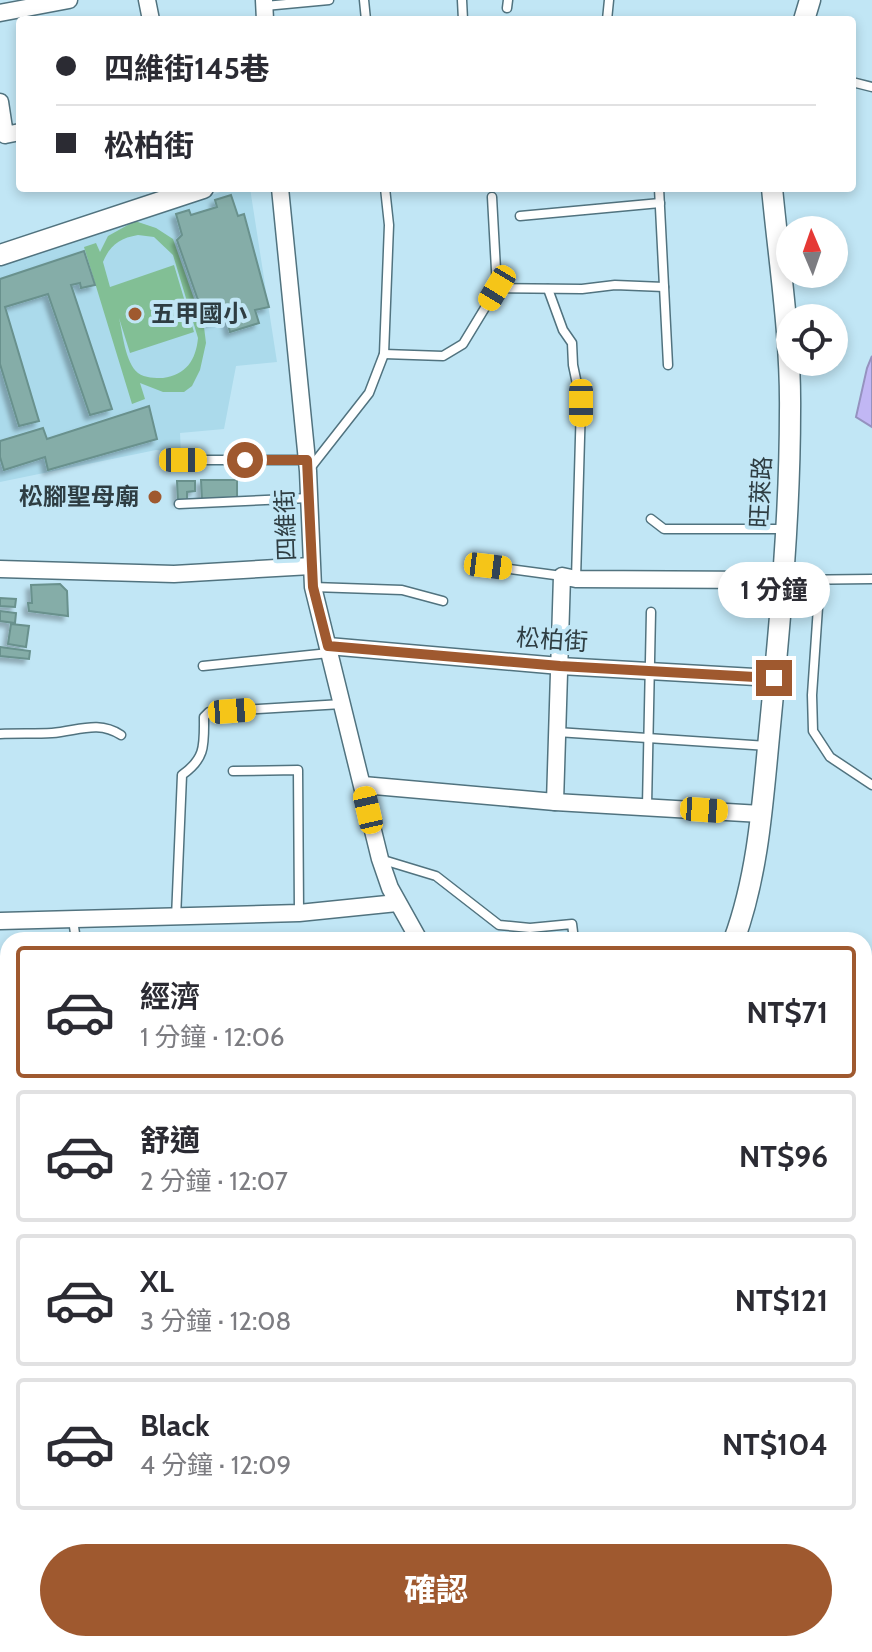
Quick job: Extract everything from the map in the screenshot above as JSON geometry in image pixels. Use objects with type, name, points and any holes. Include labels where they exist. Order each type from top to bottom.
[{"type":"street","points":[[0,13],[69,0]]},
{"type":"street","points":[[0,102],[5,135],[16,133]]},
{"type":"street","points":[[0,255],[189,192]]},
{"type":"street","name":"四維街","points":[[280,192],[307,465],[313,587],[380,859],[397,903],[414,932]]},
{"type":"street","name":"旺萊路","points":[[737,932],[744,911],[761,814],[783,580],[790,412],[789,356],[772,192]]},
{"type":"street","points":[[0,569],[153,574],[311,566]]},
{"type":"street","points":[[555,802],[560,666],[569,577],[783,580]]},
{"type":"street","name":"松柏街","points":[[328,649],[774,678]]},
{"type":"street","points":[[363,785],[555,802],[761,814]]},
{"type":"street","points":[[0,921],[299,913],[397,903]]},
{"type":"lane","points":[[264,9],[329,0]]},
{"type":"lane","points":[[183,460],[307,465],[369,393],[384,354],[389,225],[385,192]]},
{"type":"lane","points":[[659,192],[668,365]]},
{"type":"lane","points":[[384,354],[443,356],[463,344],[497,288],[492,197]]},
{"type":"lane","points":[[520,216],[660,203]]},
{"type":"lane","points":[[497,288],[664,287]]},
{"type":"lane","points":[[488,566],[569,577],[581,403],[572,343],[563,330],[548,289]]},
{"type":"lane","points":[[179,504],[309,498]]},
{"type":"lane","points":[[651,519],[664,529],[785,529]]},
{"type":"lane","points":[[820,578],[812,695],[813,731],[830,757],[872,785]]},
{"type":"lane","points":[[783,580],[872,579]]},
{"type":"lane","points":[[313,587],[402,590],[443,601]]},
{"type":"lane","points":[[647,806],[651,612]]},
{"type":"lane","points":[[203,666],[328,649]]},
{"type":"lane","points":[[176,918],[182,775],[197,765],[204,747],[204,717],[209,712],[342,704]]},
{"type":"lane","points":[[0,734],[55,732],[83,726],[108,727],[121,735]]},
{"type":"lane","points":[[557,732],[768,746]]},
{"type":"lane","points":[[233,771],[298,770],[299,913]]},
{"type":"lane","points":[[380,859],[436,876],[499,925],[530,928],[572,924],[573,932]]},
{"type":"lane","points":[[73,920],[75,932]]},
{"type":"shaded area","name":"五甲國小","points":[[221,192],[251,192],[277,362],[236,366],[224,429],[180,433],[181,453],[156,450],[0,482],[0,265]]},
{"type":"shaded area","points":[[872,356],[872,427],[856,417]]},
{"type":"green space","points":[[135,221],[156,228],[173,239],[204,327],[206,343],[200,370],[192,386],[184,392],[163,392],[140,383],[145,399],[132,404],[84,247],[96,243],[100,252],[108,236]],"holes":[[[138,235],[154,237],[173,255],[198,338],[192,360],[184,370],[163,378],[144,376],[134,368],[127,355],[119,318],[130,353],[194,332],[174,265],[110,287],[103,262],[112,247],[121,240]]]},
{"type":"building","points":[[231,195],[238,216],[244,214],[269,307],[255,310],[259,323],[230,332],[226,317],[206,323],[177,240],[182,235],[176,214],[189,210],[191,215],[217,207],[215,200]]},
{"type":"building","points":[[84,251],[95,285],[81,288],[80,283],[71,285],[112,409],[90,415],[48,294],[5,307],[39,421],[19,426],[0,364],[0,279]]},
{"type":"building","points":[[149,406],[157,439],[48,470],[45,457],[4,470],[0,441],[43,428],[47,439]]},
{"type":"building","points":[[201,480],[237,480],[237,499],[202,500]]},
{"type":"building","points":[[177,481],[195,481],[195,491],[187,492],[187,501],[178,501]]},
{"type":"building","points":[[60,584],[67,591],[68,616],[29,611],[31,585]]},
{"type":"building","points":[[0,598],[16,599],[15,607],[0,606]]},
{"type":"building","points":[[0,611],[16,613],[15,623],[0,621]]},
{"type":"building","points":[[11,624],[29,626],[26,647],[8,644]]},
{"type":"building","points":[[0,647],[30,651],[29,659],[0,656]]},
{"type":"place","name":"五甲國小","points":[[135,314]]},
{"type":"place","name":"松腳聖母廟","points":[[155,497]]},
{"type":"route","points":[[245,460],[307,460],[313,587],[328,646],[560,666],[774,678]]}]
